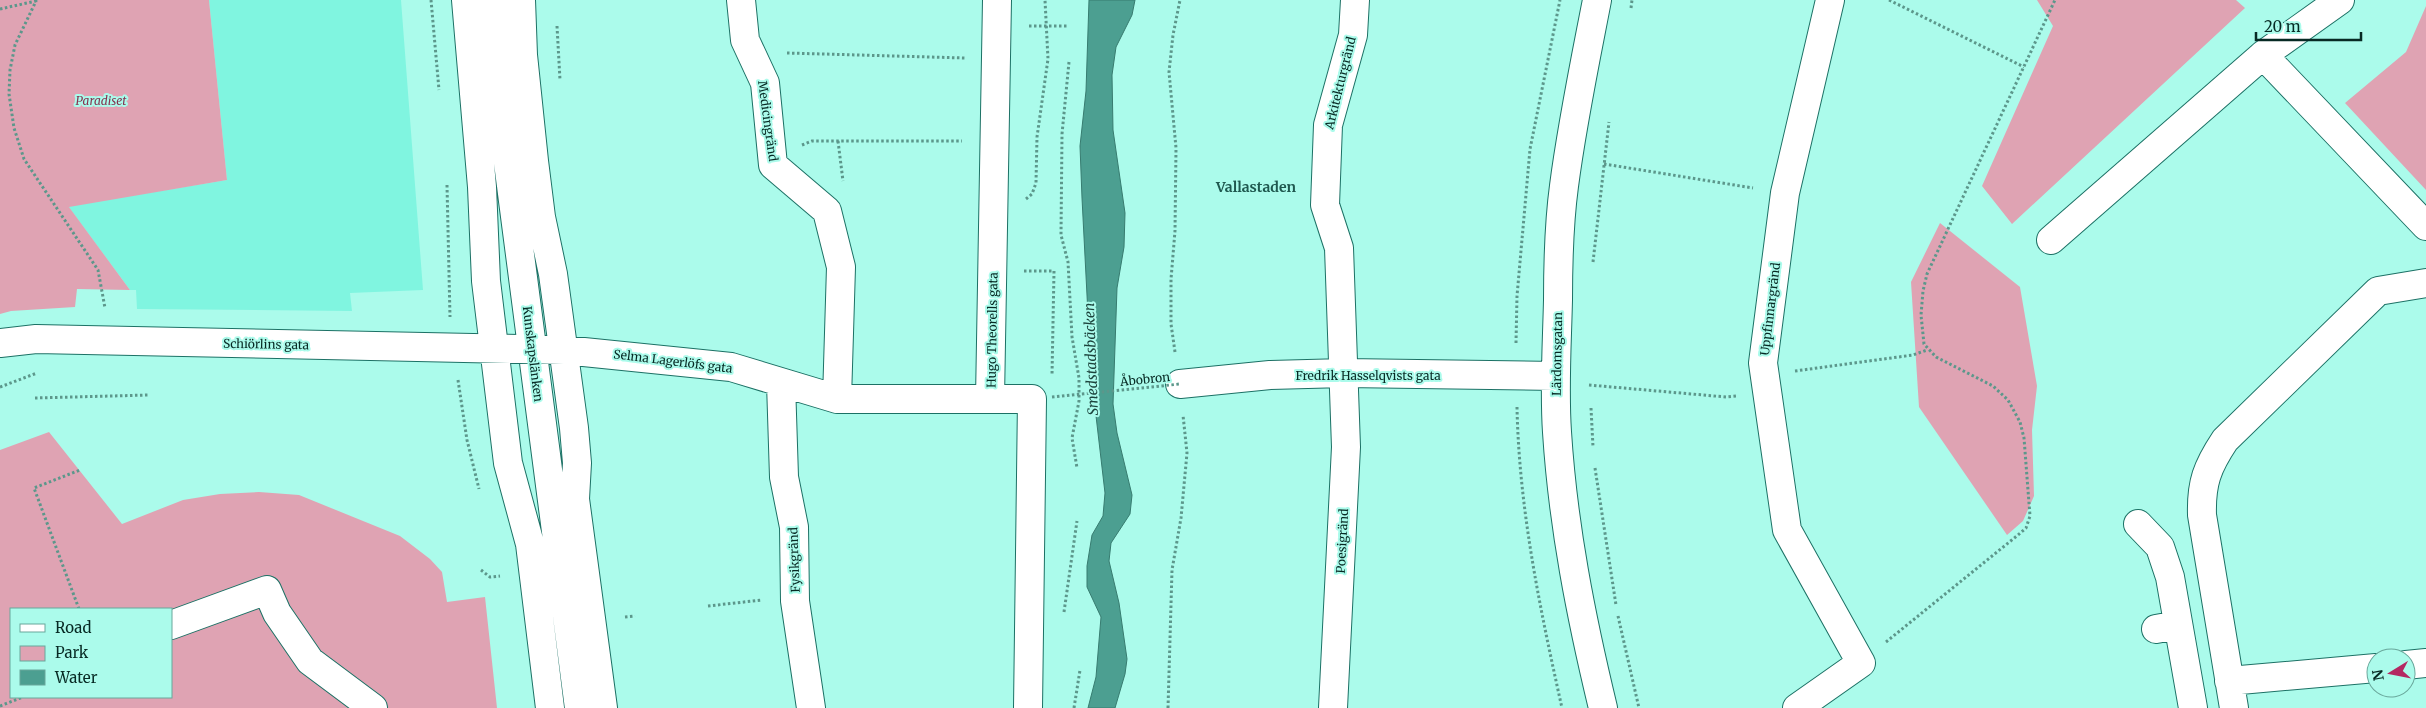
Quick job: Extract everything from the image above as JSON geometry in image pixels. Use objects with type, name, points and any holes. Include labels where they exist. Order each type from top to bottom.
[{"type":"street","points":[[466,0],[482,187],[486,281],[508,463],[530,544],[550,708]]},
{"type":"street","name":"Kunskapslänken","points":[[494,0],[503,124],[579,708]]},
{"type":"street","points":[[521,0],[523,55],[539,198],[564,350],[574,428],[577,463],[576,500],[603,708]]},
{"type":"street","name":"Medicingränd","points":[[741,0],[745,40],[765,83],[773,165],[827,211],[841,267],[837,399]]},
{"type":"street","name":"Hugo Theorells gata","points":[[997,0],[990,399],[1046,394]]},
{"type":"street","name":"Arkitekturgränd","points":[[1345,373],[1341,340],[1339,248],[1325,205],[1325,196],[1328,125],[1353,35],[1355,0]]},
{"type":"street","name":"Lärdomsgatan","points":[[1598,0],[1577,101],[1564,188],[1558,283],[1556,376],[1557,432],[1568,538],[1584,630],[1603,708]]},
{"type":"street","name":"Uppfinnargränd","points":[[1830,0],[1786,193],[1763,363],[1787,530],[1861,663]]},
{"type":"street","points":[[2051,240],[2263,55],[2339,0]]},
{"type":"street","points":[[2263,55],[2426,226]]},
{"type":"street","points":[[2234,708],[2202,515],[2201,490],[2210,463],[2225,440],[2378,291],[2426,283]]},
{"type":"street","name":"Schiörlins gata","points":[[0,342],[36,339],[532,349]]},
{"type":"street","name":"Selma Lagerlöfs gata","points":[[532,349],[564,350],[732,367],[837,399],[990,399]]},
{"type":"street","name":"Fredrik Hasselqvists gata","points":[[1180,384],[1270,375],[1345,373],[1556,376]]},
{"type":"street","name":"Poesigränd","points":[[1333,708],[1346,447],[1345,373]]},
{"type":"street","name":"Fysikgränd","points":[[781,383],[784,477],[794,527],[796,596],[811,708]]},
{"type":"street","points":[[1028,708],[1046,394]]},
{"type":"street","points":[[2138,524],[2160,547],[2170,577],[2167,627],[2193,708]]},
{"type":"street","points":[[172,625],[266,590],[276,612],[310,661],[373,708]]},
{"type":"street","points":[[1797,708],[1861,663]]},
{"type":"street","points":[[2229,681],[2366,669]]},
{"type":"path","points":[[0,9],[36,0]]},
{"type":"path","points":[[36,0],[16,45],[10,70],[9,94],[14,128],[24,159],[98,270],[107,316]]},
{"type":"path","points":[[1019,201],[1026,200],[1032,194],[1036,183],[1037,137],[1048,59],[1048,26],[1045,0]]},
{"type":"path","points":[[1630,10],[1632,0]]},
{"type":"path","points":[[1889,0],[2024,67]]},
{"type":"path","points":[[1861,663],[2018,535],[2026,528],[2030,516],[2024,438],[2020,422],[2008,400],[1994,386],[1936,357],[1927,349],[1924,344],[1921,315],[1922,291],[1927,274],[2055,0]]},
{"type":"path","points":[[1024,26],[1068,26]]},
{"type":"path","points":[[751,52],[996,59]]},
{"type":"path","points":[[1069,62],[1062,134],[1061,234],[1068,262],[1072,337],[1079,378],[1079,401],[1072,438],[1077,468]]},
{"type":"path","points":[[1593,266],[1610,115]]},
{"type":"path","points":[[773,165],[789,151],[812,141],[995,141]]},
{"type":"path","points":[[1604,164],[1786,193]]},
{"type":"path","points":[[1020,270],[1054,271],[1052,378]]},
{"type":"path","points":[[1589,384],[1726,397],[1766,385],[1913,355],[1927,349]]},
{"type":"path","points":[[1589,377],[1590,394]]},
{"type":"path","name":"Åbobron","points":[[1046,394],[1180,384]]},
{"type":"path","points":[[36,398],[149,395]]},
{"type":"path","points":[[1590,404],[1593,452]]},
{"type":"path","points":[[1594,462],[1616,608],[1639,708]]},
{"type":"path","points":[[79,608],[34,488],[80,470]]},
{"type":"path","points":[[1063,613],[1078,521]]},
{"type":"path","points":[[481,570],[490,577],[500,576]]},
{"type":"path","points":[[708,606],[796,596]]},
{"type":"path","points":[[625,617],[635,616]]},
{"type":"path","points":[[1074,708],[1080,670]]},
{"type":"path","points":[[0,706],[20,698]]},
{"type":"shaded area","points":[[209,0],[401,0],[423,290],[350,293],[352,311],[137,309],[136,290],[130,290],[68,206],[227,180]]},
{"type":"green space","name":"Paradiset","points":[[0,0],[209,0],[227,180],[69,207],[130,290],[77,289],[75,307],[11,311],[0,314]]},
{"type":"green space","points":[[2037,0],[2236,0],[2245,8],[2012,224],[1982,186],[2053,26]]},
{"type":"green space","points":[[2426,6],[2426,190],[2345,103],[2406,52]]},
{"type":"green space","points":[[1940,223],[2020,287],[2037,386],[2032,430],[2034,496],[2023,521],[2007,535],[1919,407],[1911,282]]},
{"type":"green space","points":[[49,432],[122,524],[183,500],[220,494],[259,492],[299,495],[400,536],[430,559],[442,572],[447,602],[485,597],[497,708],[0,708],[0,450]]},
{"type":"water","name":"Smedstadsbäcken","points":[[1089,0],[1135,0],[1132,15],[1116,47],[1112,75],[1113,130],[1125,213],[1124,247],[1117,288],[1113,404],[1117,433],[1132,495],[1130,514],[1111,543],[1109,561],[1119,603],[1127,659],[1125,674],[1115,708],[1088,708],[1096,677],[1101,617],[1087,587],[1087,566],[1092,535],[1103,516],[1105,493],[1091,373],[1080,146],[1086,91]]},
{"type":"district","name":"Vallastaden","points":[[1256,187]]}]
